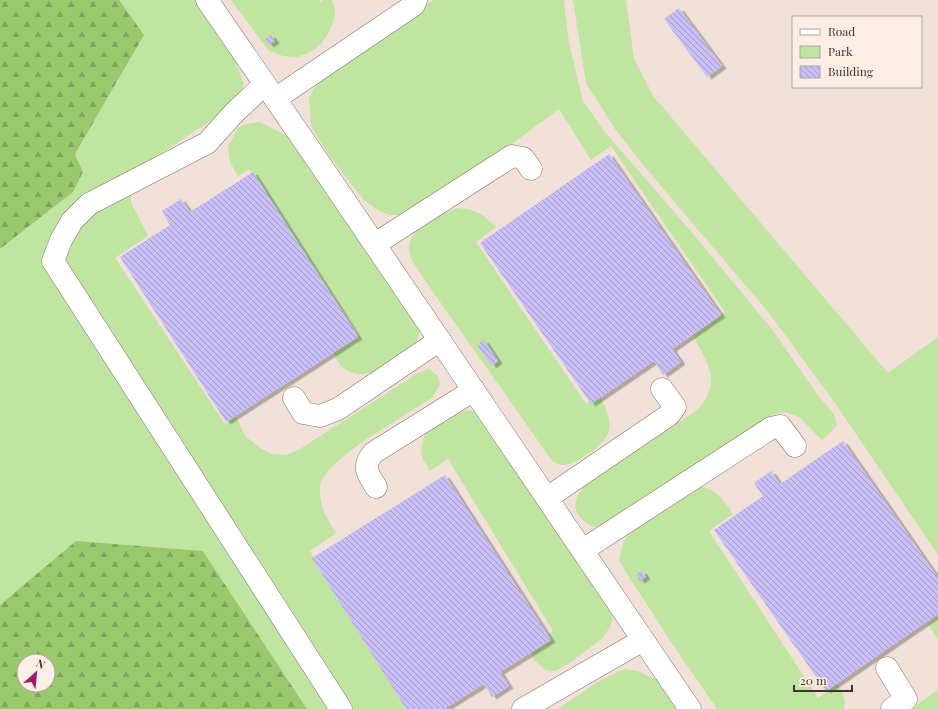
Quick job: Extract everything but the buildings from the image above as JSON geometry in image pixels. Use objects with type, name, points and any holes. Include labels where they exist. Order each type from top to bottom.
[{"type":"lane","points":[[207,0],[375,244],[690,709]]},
{"type":"lane","points":[[341,709],[53,261],[61,240],[72,221],[89,204],[207,143],[234,113],[414,5],[416,0]]},
{"type":"lane","points":[[375,244],[512,156],[522,158],[531,169]]},
{"type":"lane","points":[[294,398],[303,413],[320,416],[338,409],[440,340]]},
{"type":"lane","points":[[548,498],[669,415],[675,407],[662,389]]},
{"type":"lane","points":[[376,487],[368,475],[366,468],[367,461],[373,453],[474,390]]},
{"type":"lane","points":[[583,550],[771,428],[780,426],[795,446]]},
{"type":"lane","points":[[523,709],[643,640]]},
{"type":"lane","points":[[887,668],[906,699],[892,709]]},
{"type":"green space","points":[[0,0],[119,0],[144,35],[75,154],[83,172],[73,192],[0,249]]},
{"type":"green space","points":[[112,0],[195,0],[234,57],[244,84],[238,100],[232,107],[80,206],[49,254],[332,709],[307,709],[203,551],[0,605],[0,249],[73,192],[83,172],[75,154],[140,42]]},
{"type":"green space","points":[[231,0],[319,0],[320,2],[323,0],[332,0],[335,11],[333,24],[320,45],[310,52],[297,57],[283,56],[269,51]]},
{"type":"green space","points":[[433,0],[564,0],[569,43],[583,101],[604,131],[695,236],[774,332],[817,394],[834,414],[837,426],[822,440],[799,417],[785,412],[772,415],[738,436],[603,527],[594,527],[586,523],[580,517],[577,513],[575,505],[577,498],[582,489],[591,480],[696,411],[704,401],[709,392],[711,383],[710,374],[704,355],[693,336],[725,312],[611,146],[591,160],[559,109],[429,205],[398,215],[389,215],[379,211],[364,200],[328,154],[311,126],[309,98],[316,84],[324,75]]},
{"type":"green space","points":[[573,0],[626,0],[634,59],[654,97],[888,373],[938,337],[938,555],[835,403],[769,313],[644,166],[615,129],[586,83]]},
{"type":"green space","points":[[260,122],[289,137],[388,285],[420,329],[412,350],[386,366],[367,374],[360,374],[347,371],[341,366],[333,353],[359,335],[249,169],[238,176],[230,162],[228,146],[238,128],[246,124]]},
{"type":"green space","points":[[131,194],[131,202],[148,236],[115,258],[225,424],[236,417],[245,436],[260,448],[272,454],[286,455],[300,449],[418,373],[429,369],[438,376],[440,384],[433,397],[353,449],[338,461],[327,473],[320,485],[320,494],[325,515],[336,533],[310,551],[406,709],[346,709],[69,268],[66,259],[66,249],[80,219]]},
{"type":"green space","points":[[457,208],[479,213],[487,218],[496,227],[476,242],[586,404],[599,395],[605,407],[609,425],[607,436],[603,442],[590,453],[574,462],[561,465],[553,462],[426,282],[411,258],[409,246],[412,237],[417,230],[432,219]]},
{"type":"green space","points":[[469,410],[486,416],[613,614],[611,625],[603,638],[568,664],[555,671],[545,670],[535,661],[528,648],[553,631],[448,459],[430,471],[423,459],[421,451],[423,439],[428,430],[458,412]]},
{"type":"green space","points":[[698,486],[705,487],[715,492],[726,503],[733,514],[709,531],[818,698],[838,684],[844,696],[844,709],[717,709],[673,645],[619,561],[623,543],[628,534]]},
{"type":"green space","points":[[76,541],[203,551],[307,709],[0,709],[0,605]]},
{"type":"green space","points":[[938,617],[938,640],[928,624]]},
{"type":"green space","points":[[624,669],[638,671],[657,680],[676,709],[558,709],[596,683]]},
{"type":"green space","points":[[938,688],[938,709],[911,709],[936,691]]}]
